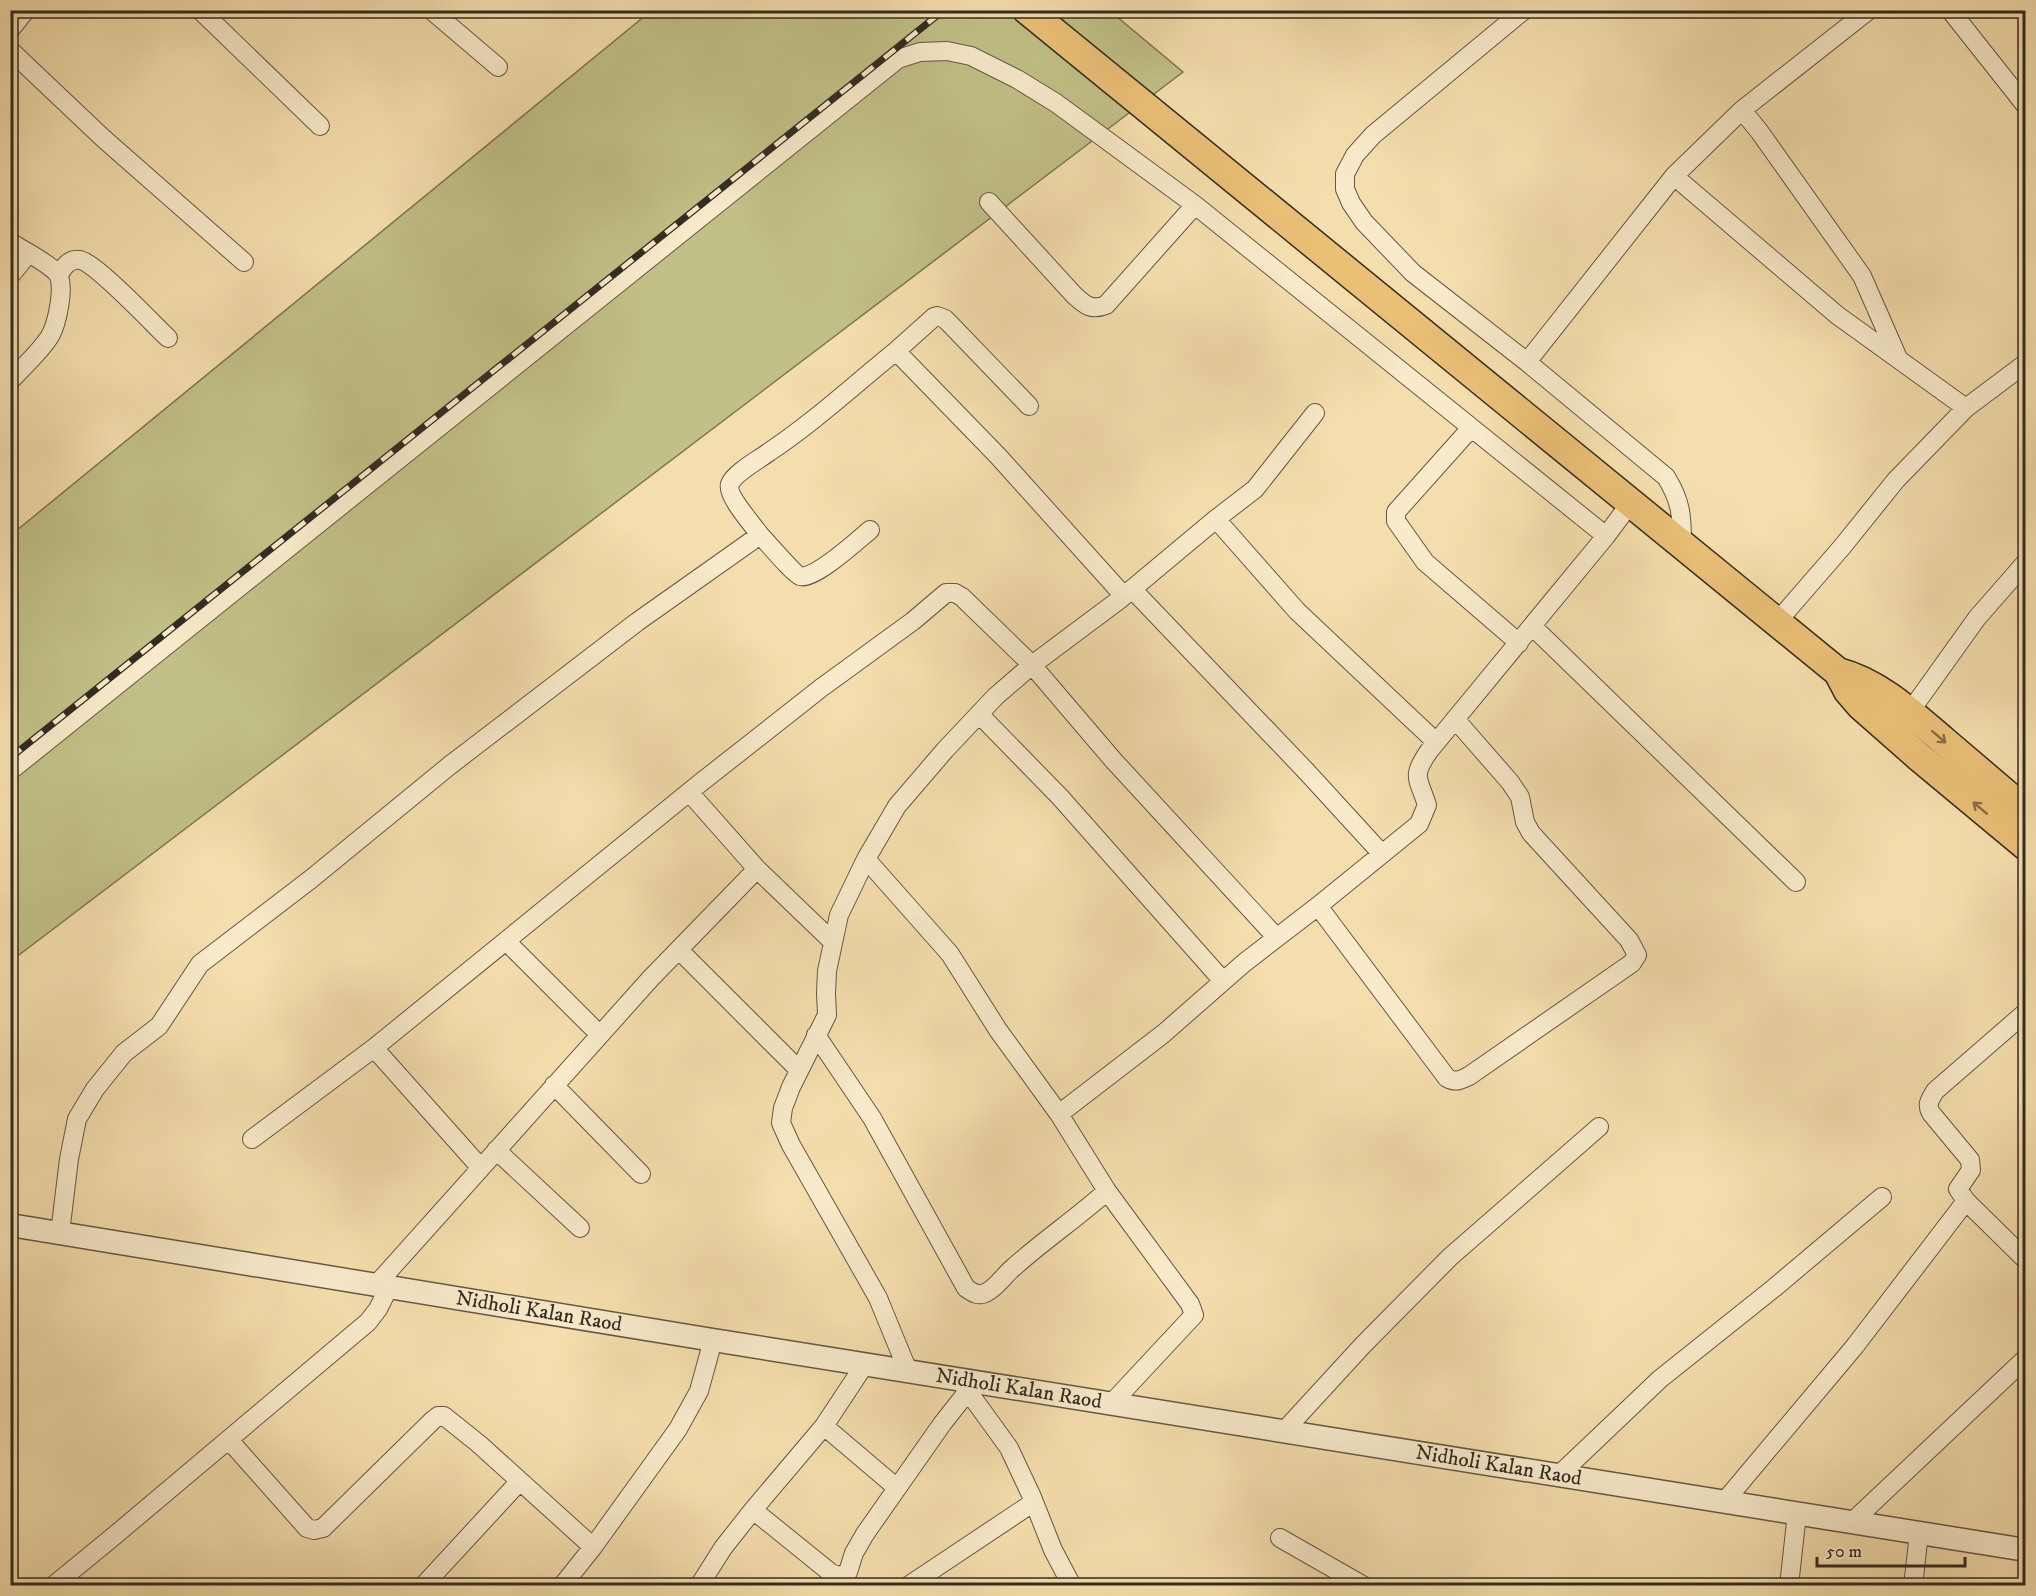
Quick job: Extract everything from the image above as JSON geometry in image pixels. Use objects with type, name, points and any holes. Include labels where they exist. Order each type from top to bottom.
[{"type":"main road","points":[[1027,10],[1329,253],[1838,672],[1848,691],[1860,705],[1919,758],[2025,846]]},
{"type":"main road","points":[[1838,672],[1857,677],[1878,689],[2022,802]]},
{"type":"street","points":[[10,30],[26,10]]},
{"type":"street","points":[[200,10],[320,126]]},
{"type":"street","points":[[431,10],[498,67]]},
{"type":"street","points":[[1524,10],[1373,135],[1355,155],[1345,174],[1345,189],[1364,222],[1413,273],[1527,362],[1666,477],[1676,492],[1682,511],[1682,543]]},
{"type":"street","points":[[1527,362],[1674,176],[1742,110],[1869,10]]},
{"type":"street","points":[[1950,10],[2025,106]]},
{"type":"street","points":[[10,50],[104,139],[244,262]]},
{"type":"street","points":[[10,771],[898,59],[920,52],[947,51],[971,56],[1017,79],[1056,104],[1195,205],[1606,536]]},
{"type":"street","points":[[1742,110],[1760,131],[1862,276],[1899,360]]},
{"type":"street","points":[[1674,176],[1837,315],[1966,408]]},
{"type":"street","points":[[989,202],[1074,296],[1087,307],[1097,309],[1106,305],[1195,205]]},
{"type":"street","points":[[10,243],[59,275],[61,285],[60,303],[51,335],[10,381]]},
{"type":"street","points":[[10,276],[28,254]]},
{"type":"street","points":[[59,275],[69,262],[84,261],[119,290],[168,338]]},
{"type":"street","points":[[870,530],[817,572],[806,577],[796,574],[760,535],[734,499],[729,488],[731,482],[739,474],[818,416],[934,317],[941,317],[951,325],[1029,406]]},
{"type":"street","points":[[896,351],[1128,592],[1306,771],[1382,854]]},
{"type":"street","points":[[1777,621],[1842,547],[1896,480],[1966,408],[2025,363]]},
{"type":"street","points":[[908,1371],[878,1298],[791,1145],[781,1123],[783,1108],[799,1070],[827,1015],[827,971],[839,915],[866,859],[897,806],[996,696],[1255,489],[1315,413]]},
{"type":"street","points":[[1471,428],[1396,512],[1396,521],[1425,562],[1519,644]]},
{"type":"street","points":[[1059,1114],[1162,1034],[1276,937],[1419,824],[1427,805],[1417,778],[1418,767],[1632,501]]},
{"type":"street","points":[[1216,519],[1297,611],[1436,742]]},
{"type":"street","points":[[60,1233],[69,1159],[77,1119],[95,1089],[124,1053],[159,1026],[200,964],[311,879],[449,766],[637,622],[760,535]]},
{"type":"street","points":[[1909,713],[1977,618],[2025,562]]},
{"type":"street","points":[[252,1139],[374,1048],[821,688],[950,592],[962,597],[1032,665],[1113,761],[1276,937]]},
{"type":"street","points":[[1532,626],[1796,882]]},
{"type":"street","points":[[979,714],[1060,797],[1223,981]]},
{"type":"street","points":[[1318,906],[1447,1078],[1453,1082],[1469,1076],[1632,963],[1637,955],[1629,940],[1531,832],[1525,822],[1520,797],[1510,782],[1455,720]]},
{"type":"street","points":[[689,792],[757,869],[832,941]]},
{"type":"street","points":[[866,859],[950,954],[998,1030],[1059,1114],[1107,1191],[1190,1304],[1194,1315],[1111,1404]]},
{"type":"street","points":[[53,1586],[368,1322],[378,1309],[382,1286],[480,1167],[679,950],[757,869]]},
{"type":"street","points":[[506,941],[600,1035]]},
{"type":"street","points":[[679,950],[799,1070]]},
{"type":"street","points":[[2025,1012],[1935,1091],[1928,1107],[1970,1160],[1971,1170],[1958,1189],[1966,1201],[2025,1260]]},
{"type":"street","points":[[816,1035],[872,1118],[934,1233],[966,1288],[972,1293],[987,1292],[1013,1267],[1083,1213],[1107,1191]]},
{"type":"street","points":[[374,1048],[480,1167]]},
{"type":"street","points":[[554,1085],[641,1174]]},
{"type":"street","points":[[1284,1431],[1363,1345],[1450,1257],[1599,1127]]},
{"type":"street","points":[[496,1150],[580,1228]]},
{"type":"street","points":[[1558,1475],[1660,1379],[1774,1288],[1882,1197]]},
{"type":"street","points":[[1724,1502],[1855,1346],[1966,1201]]},
{"type":"street","name":"Nidholi Kalan Raod","points":[[10,1225],[908,1371],[964,1385],[1111,1404],[2025,1550]]},
{"type":"street","points":[[562,1586],[678,1429],[699,1391],[713,1340]]},
{"type":"street","points":[[1852,1522],[2025,1358]]},
{"type":"street","points":[[699,1586],[723,1548],[753,1509],[824,1426],[865,1364]]},
{"type":"street","points":[[753,1509],[831,1573],[843,1577],[848,1572],[858,1545],[942,1424],[964,1385],[1009,1448],[1053,1550],[1072,1586]]},
{"type":"street","points":[[229,1440],[307,1528],[314,1530],[323,1528],[438,1416],[444,1416],[593,1547]]},
{"type":"street","points":[[824,1426],[897,1488]]},
{"type":"street","points":[[423,1586],[520,1481]]},
{"type":"street","points":[[908,1586],[1034,1502]]},
{"type":"street","points":[[1789,1586],[1797,1514]]},
{"type":"street","points":[[1913,1586],[1919,1533]]},
{"type":"street","points":[[1280,1538],[1364,1586]]},
{"type":"shaded area","points":[[651,11],[1110,11],[1183,72],[11,961],[11,535]]},
{"type":"railway","points":[[10,758],[944,10]]}]
